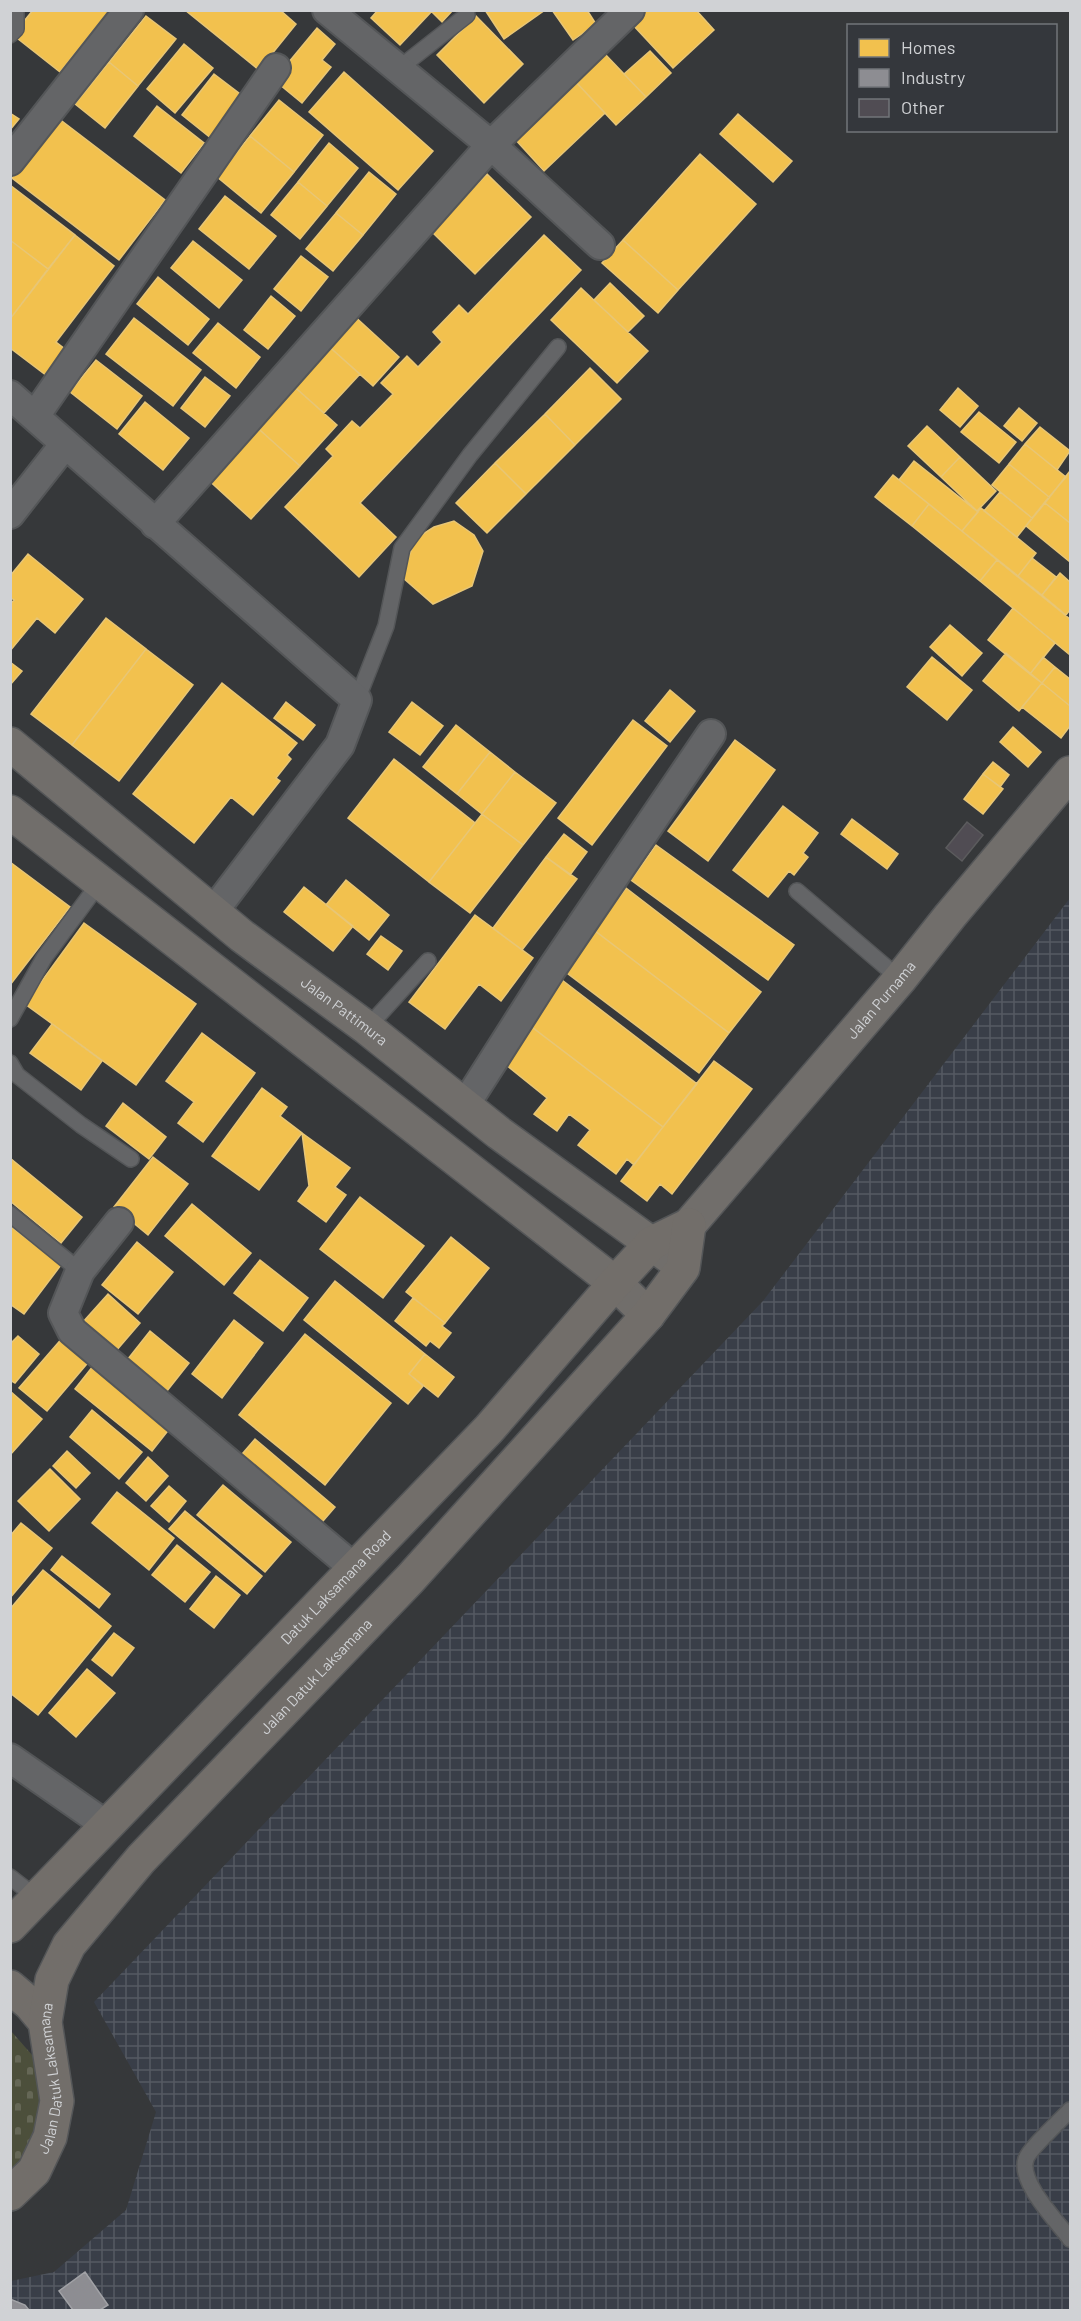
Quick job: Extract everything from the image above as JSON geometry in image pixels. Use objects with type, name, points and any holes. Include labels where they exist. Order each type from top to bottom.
[{"type":"highway","points":[[652,1243],[689,1225]]},
{"type":"highway","name":"Jalan Datuk Laksamana","points":[[10,2194],[34,2171],[50,2137],[57,2101],[45,2022],[52,1980],[69,1945],[141,1859],[410,1579],[648,1315],[683,1268],[689,1225]]},
{"type":"highway","name":"Datuk Laksamana Road","points":[[10,1926],[489,1429],[652,1243]]},
{"type":"highway","points":[[10,1987],[30,2004],[45,2022]]},
{"type":"main road","name":"Jalan Pattimura","points":[[10,744],[213,912],[367,1028],[499,1132],[683,1268]]},
{"type":"main road","name":"Jalan Purnama","points":[[689,1225],[900,979],[1071,773]]},
{"type":"main road","points":[[10,812],[615,1283],[648,1315]]},
{"type":"street","points":[[10,161],[129,10]]},
{"type":"street","points":[[327,10],[491,146],[600,245]]},
{"type":"street","points":[[155,524],[491,146],[630,10]]},
{"type":"street","points":[[35,416],[276,68]]},
{"type":"street","points":[[10,395],[357,700],[340,745],[213,912]]},
{"type":"street","points":[[10,514],[65,444]]},
{"type":"street","points":[[465,1105],[551,970],[711,734]]},
{"type":"street","points":[[119,1222],[80,1271],[63,1313],[72,1331],[354,1568]]},
{"type":"street","points":[[10,1758],[106,1825]]},
{"type":"lane","points":[[10,35],[15,29],[16,10]]},
{"type":"lane","points":[[397,70],[466,15]]},
{"type":"lane","points":[[357,700],[386,626],[402,548],[470,455],[558,347]]},
{"type":"lane","points":[[10,1019],[44,958],[100,882]]},
{"type":"lane","points":[[797,891],[900,979]]},
{"type":"lane","points":[[367,1028],[428,961]]},
{"type":"lane","points":[[10,1063],[17,1075],[81,1125],[131,1159]]},
{"type":"lane","points":[[10,1214],[80,1271]]},
{"type":"lane","points":[[10,1876],[37,1898]]},
{"type":"lane","points":[[1071,2110],[1026,2157],[1024,2170],[1028,2183],[1071,2239]]},
{"type":"shaded area","points":[[1070,898],[1070,2310],[11,2310],[11,2281],[54,2272],[126,2210],[156,2112],[94,2002],[763,1301]]},
{"type":"green space","points":[[11,2031],[33,2056],[44,2080],[49,2106],[11,2194]]},
{"type":"building: Homes","points":[[33,10],[110,10],[60,72],[13,35]]},
{"type":"building: Homes","points":[[185,10],[280,10],[296,24],[259,70]]},
{"type":"building: Homes","points":[[378,10],[430,10],[431,12],[400,45],[371,18]]},
{"type":"building: Homes","points":[[430,10],[453,10],[442,22]]},
{"type":"building: Homes","points":[[485,10],[545,10],[504,39]]},
{"type":"building: Homes","points":[[552,10],[587,10],[596,24],[573,40]]},
{"type":"building: Homes","points":[[646,10],[696,10],[714,30],[673,68],[632,24]]},
{"type":"building: Homes","points":[[146,16],[176,39],[138,86],[109,62]]},
{"type":"building: Homes","points":[[476,16],[523,64],[484,103],[437,55]]},
{"type":"building: Homes","points":[[317,28],[335,44],[322,60],[331,67],[302,103],[274,80]]},
{"type":"building: Homes","points":[[184,44],[213,68],[175,113],[147,89]]},
{"type":"building: Homes","points":[[650,51],[671,73],[646,97],[624,74]]},
{"type":"building: Homes","points":[[604,53],[646,97],[616,125],[575,81]]},
{"type":"building: Homes","points":[[109,62],[138,86],[105,128],[75,104]]},
{"type":"building: Homes","points":[[344,72],[433,151],[398,190],[309,112]]},
{"type":"building: Homes","points":[[214,74],[244,97],[212,139],[182,115]]},
{"type":"building: Homes","points":[[575,81],[605,113],[544,171],[514,138]]},
{"type":"building: Homes","points":[[279,100],[323,135],[294,172],[250,136]]},
{"type":"building: Homes","points":[[157,106],[204,143],[181,173],[134,136]]},
{"type":"building: Homes","points":[[10,113],[19,119],[10,130]]},
{"type":"building: Homes","points":[[738,114],[792,161],[773,182],[720,134]]},
{"type":"building: Homes","points":[[58,118],[165,200],[119,260],[12,178]]},
{"type":"building: Homes","points":[[250,136],[294,172],[261,213],[217,177]]},
{"type":"building: Homes","points":[[329,143],[358,168],[327,206],[298,182]]},
{"type":"building: Homes","points":[[700,154],[756,204],[678,290],[623,240]]},
{"type":"building: Homes","points":[[369,172],[396,194],[363,235],[336,213]]},
{"type":"building: Homes","points":[[487,174],[531,217],[475,274],[431,231]]},
{"type":"building: Homes","points":[[298,182],[327,206],[300,239],[271,215]]},
{"type":"building: Homes","points":[[10,185],[75,235],[48,269],[10,240]]},
{"type":"building: Homes","points":[[225,196],[276,236],[249,269],[199,229]]},
{"type":"building: Homes","points":[[336,213],[363,235],[333,271],[306,249]]},
{"type":"building: Homes","points":[[75,235],[114,266],[56,342],[70,353],[51,379],[10,348],[10,319]]},
{"type":"building: Homes","points":[[544,235],[581,270],[360,503],[396,537],[359,577],[285,507],[333,456],[326,449],[352,421],[360,428],[393,394],[381,383],[407,356],[418,367],[442,342],[433,332],[459,305],[468,314]]},
{"type":"building: Homes","points":[[10,240],[48,269],[10,319]]},
{"type":"building: Homes","points":[[623,240],[678,290],[658,313],[602,263]]},
{"type":"building: Homes","points":[[193,241],[242,280],[219,308],[171,268]]},
{"type":"building: Homes","points":[[301,256],[328,277],[301,311],[274,289]]},
{"type":"building: Homes","points":[[158,277],[209,319],[188,345],[137,304]]},
{"type":"building: Homes","points":[[610,283],[644,316],[628,332],[594,300]]},
{"type":"building: Homes","points":[[581,288],[648,351],[617,383],[551,320]]},
{"type":"building: Homes","points":[[271,296],[295,316],[268,349],[244,330]]},
{"type":"building: Homes","points":[[351,313],[399,357],[373,386],[325,343]]},
{"type":"building: Homes","points":[[134,318],[201,370],[173,406],[106,354]]},
{"type":"building: Homes","points":[[218,323],[260,357],[236,388],[193,353]]},
{"type":"building: Homes","points":[[325,343],[360,374],[324,413],[289,382]]},
{"type":"building: Homes","points":[[96,360],[142,396],[117,429],[70,392]]},
{"type":"building: Homes","points":[[590,368],[621,399],[575,445],[545,414]]},
{"type":"building: Homes","points":[[205,377],[230,396],[205,427],[181,408]]},
{"type":"building: Homes","points":[[289,382],[337,425],[300,466],[252,423]]},
{"type":"building: Homes","points":[[958,388],[978,406],[960,427],[940,410]]},
{"type":"building: Homes","points":[[145,402],[189,438],[163,470],[119,434]]},
{"type":"building: Homes","points":[[1019,408],[1037,423],[1022,441],[1004,426]]},
{"type":"building: Homes","points":[[979,412],[1016,442],[999,463],[961,432]]},
{"type":"building: Homes","points":[[545,414],[575,445],[526,494],[495,463]]},
{"type":"building: Homes","points":[[252,423],[300,466],[251,519],[204,476]]},
{"type":"building: Homes","points":[[927,426],[960,457],[941,477],[908,446]]},
{"type":"building: Homes","points":[[1040,427],[1070,451],[1057,470],[1025,444]]},
{"type":"building: Homes","points":[[1025,444],[1066,477],[1049,497],[1009,464]]},
{"type":"building: Homes","points":[[960,457],[996,491],[977,511],[941,477]]},
{"type":"building: Homes","points":[[914,461],[978,512],[962,531],[899,480]]},
{"type":"building: Homes","points":[[495,463],[526,494],[487,533],[456,503]]},
{"type":"building: Homes","points":[[1009,464],[1049,497],[1032,518],[992,485]]},
{"type":"building: Homes","points":[[1070,471],[1070,523],[1045,503]]},
{"type":"building: Homes","points":[[893,475],[929,504],[912,526],[875,497]]},
{"type":"building: Homes","points":[[1000,492],[1032,518],[1017,537],[984,511]]},
{"type":"building: Homes","points":[[1045,503],[1070,523],[1070,562],[1026,526]]},
{"type":"building: Homes","points":[[929,504],[997,560],[980,581],[912,526]]},
{"type":"building: Homes","points":[[981,508],[1036,553],[1018,576],[962,531]]},
{"type":"building: Homes","points":[[454,521],[474,535],[483,551],[472,586],[433,604],[402,577],[415,539],[434,527]]},
{"type":"building: Homes","points":[[28,554],[83,599],[55,633],[37,618],[10,651],[10,604],[14,600],[10,597],[10,576]]},
{"type":"building: Homes","points":[[1032,558],[1056,577],[1042,595],[1018,576]]},
{"type":"building: Homes","points":[[997,560],[1070,619],[1070,655],[980,581]]},
{"type":"building: Homes","points":[[1060,573],[1070,582],[1070,610],[1066,615],[1042,595]]},
{"type":"building: Homes","points":[[1013,608],[1055,643],[1030,674],[988,640]]},
{"type":"building: Homes","points":[[106,618],[146,649],[72,745],[31,714]]},
{"type":"building: Homes","points":[[950,625],[982,653],[962,676],[930,647]]},
{"type":"building: Homes","points":[[146,649],[193,685],[119,781],[72,745]]},
{"type":"building: Homes","points":[[1006,653],[1042,683],[1019,711],[983,681]]},
{"type":"building: Homes","points":[[932,657],[972,690],[947,720],[907,687]]},
{"type":"building: Homes","points":[[1043,657],[1055,667],[1042,683],[1030,674]]},
{"type":"building: Homes","points":[[10,662],[22,671],[10,685]]},
{"type":"building: Homes","points":[[1055,667],[1070,679],[1070,706],[1042,683]]},
{"type":"building: Homes","points":[[222,683],[297,743],[287,755],[291,759],[276,778],[280,781],[253,815],[231,797],[194,843],[133,794]]},
{"type":"building: Homes","points":[[1042,683],[1070,706],[1070,726],[1061,738],[1022,707]]},
{"type":"building: Homes","points":[[670,690],[695,711],[670,742],[645,721]]},
{"type":"building: Homes","points":[[286,702],[315,725],[303,740],[274,718]]},
{"type":"building: Homes","points":[[412,702],[443,726],[420,755],[389,732]]},
{"type":"building: Homes","points":[[633,720],[667,746],[592,845],[558,818]]},
{"type":"building: Homes","points":[[456,725],[490,752],[457,794],[423,767]]},
{"type":"building: Homes","points":[[1013,727],[1041,752],[1028,767],[1000,742]]},
{"type":"building: Homes","points":[[735,740],[775,770],[708,861],[668,831]]},
{"type":"building: Homes","points":[[490,752],[515,772],[482,814],[457,794]]},
{"type":"building: Homes","points":[[394,759],[475,823],[429,882],[348,818]]},
{"type":"building: Homes","points":[[993,762],[1009,775],[1000,787],[983,774]]},
{"type":"building: Homes","points":[[515,772],[556,803],[523,845],[482,814]]},
{"type":"building: Homes","points":[[983,774],[1003,789],[983,814],[964,799]]},
{"type":"building: Homes","points":[[783,806],[818,833],[803,853],[808,857],[794,875],[789,871],[768,897],[733,870]]},
{"type":"building: Homes","points":[[482,814],[523,845],[470,913],[429,882]]},
{"type":"building: Homes","points":[[852,819],[898,854],[887,869],[841,834]]},
{"type":"building: Homes","points":[[564,834],[587,852],[570,875],[546,857]]},
{"type":"building: Homes","points":[[656,845],[794,945],[768,980],[631,880]]},
{"type":"building: Homes","points":[[546,857],[577,879],[522,950],[493,928]]},
{"type":"building: Homes","points":[[10,862],[70,907],[10,985]]},
{"type":"building: Homes","points":[[346,880],[389,915],[369,940],[326,905]]},
{"type":"building: Homes","points":[[304,887],[353,926],[333,951],[284,912]]},
{"type":"building: Homes","points":[[626,888],[761,992],[729,1033],[594,930]]},
{"type":"building: Homes","points":[[475,915],[533,958],[501,1001],[479,984],[445,1029],[409,1002]]},
{"type":"building: Homes","points":[[84,923],[196,1004],[136,1085],[25,1004]]},
{"type":"building: Homes","points":[[594,930],[729,1033],[699,1073],[563,970]]},
{"type":"building: Homes","points":[[381,936],[402,951],[388,970],[367,954]]},
{"type":"building: Homes","points":[[562,980],[697,1084],[663,1127],[528,1024]]},
{"type":"building: Homes","points":[[52,1024],[102,1061],[81,1090],[30,1053]]},
{"type":"building: Homes","points":[[528,1024],[663,1127],[634,1165],[627,1159],[616,1174],[578,1145],[590,1130],[569,1114],[557,1131],[534,1114],[547,1098],[500,1060]]},
{"type":"building: Homes","points":[[202,1033],[255,1073],[203,1142],[178,1123],[194,1102],[166,1081]]},
{"type":"building: Homes","points":[[714,1061],[752,1089],[672,1194],[660,1184],[647,1201],[621,1181]]},
{"type":"building: Homes","points":[[262,1088],[287,1107],[280,1116],[302,1133],[259,1190],[212,1156]]},
{"type":"building: Homes","points":[[123,1103],[166,1137],[149,1159],[106,1126]]},
{"type":"building: Homes","points":[[302,1133],[350,1168],[335,1187],[346,1195],[326,1222],[298,1201],[309,1186]]},
{"type":"building: Homes","points":[[153,1157],[188,1184],[148,1235],[114,1207]]},
{"type":"building: Homes","points":[[10,1158],[82,1217],[61,1243],[10,1201]]},
{"type":"building: Homes","points":[[360,1197],[424,1246],[383,1298],[320,1249]]},
{"type":"building: Homes","points":[[192,1204],[251,1253],[224,1285],[165,1236]]},
{"type":"building: Homes","points":[[10,1226],[61,1265],[24,1314],[10,1304]]},
{"type":"building: Homes","points":[[451,1237],[489,1268],[445,1323],[406,1292]]},
{"type":"building: Homes","points":[[137,1242],[173,1272],[138,1314],[102,1285]]},
{"type":"building: Homes","points":[[260,1260],[308,1298],[283,1331],[234,1293]]},
{"type":"building: Homes","points":[[335,1281],[425,1354],[409,1374],[423,1386],[408,1404],[304,1320]]},
{"type":"building: Homes","points":[[108,1294],[140,1323],[116,1351],[83,1322]]},
{"type":"building: Homes","points":[[413,1298],[445,1323],[442,1326],[451,1333],[439,1348],[430,1341],[426,1346],[395,1321]]},
{"type":"building: Homes","points":[[234,1320],[263,1343],[222,1398],[192,1374]]},
{"type":"building: Homes","points":[[150,1331],[189,1363],[167,1391],[128,1359]]},
{"type":"building: Homes","points":[[305,1334],[391,1403],[325,1485],[239,1415]]},
{"type":"building: Homes","points":[[18,1336],[39,1354],[15,1383],[10,1380],[10,1344]]},
{"type":"building: Homes","points":[[64,1336],[91,1359],[47,1411],[19,1388]]},
{"type":"building: Homes","points":[[425,1354],[454,1377],[438,1397],[409,1374]]},
{"type":"building: Homes","points":[[93,1366],[170,1428],[152,1451],[75,1389]]},
{"type":"building: Homes","points":[[10,1391],[42,1419],[10,1455]]},
{"type":"building: Homes","points":[[92,1410],[142,1452],[119,1479],[70,1437]]},
{"type":"building: Homes","points":[[255,1439],[335,1507],[317,1528],[237,1460]]},
{"type":"building: Homes","points":[[67,1451],[90,1473],[76,1488],[53,1466]]},
{"type":"building: Homes","points":[[148,1457],[168,1476],[146,1501],[126,1483]]},
{"type":"building: Homes","points":[[50,1469],[80,1499],[49,1531],[18,1501]]},
{"type":"building: Homes","points":[[223,1485],[291,1542],[265,1572],[197,1515]]},
{"type":"building: Homes","points":[[169,1486],[186,1501],[169,1522],[151,1506]]},
{"type":"building: Homes","points":[[117,1492],[174,1538],[149,1570],[92,1523]]},
{"type":"building: Homes","points":[[185,1511],[262,1576],[247,1594],[169,1529]]},
{"type":"building: Homes","points":[[21,1523],[52,1548],[10,1598],[10,1536]]},
{"type":"building: Homes","points":[[177,1545],[210,1572],[185,1602],[152,1575]]},
{"type":"building: Homes","points":[[62,1556],[110,1594],[99,1608],[51,1570]]},
{"type":"building: Homes","points":[[43,1570],[111,1626],[38,1715],[10,1693],[10,1609]]},
{"type":"building: Homes","points":[[216,1576],[240,1595],[214,1628],[190,1609]]},
{"type":"building: Homes","points":[[114,1633],[134,1648],[112,1676],[92,1660]]},
{"type":"building: Homes","points":[[87,1669],[115,1693],[76,1737],[49,1713]]},
{"type":"building: Industry","points":[[85,2272],[108,2305],[100,2310],[73,2310],[59,2291]]},
{"type":"building: Industry","points":[[10,2299],[25,2305],[29,2310],[10,2310]]},
{"type":"building: Other","points":[[967,822],[983,835],[962,861],[946,848]]}]
